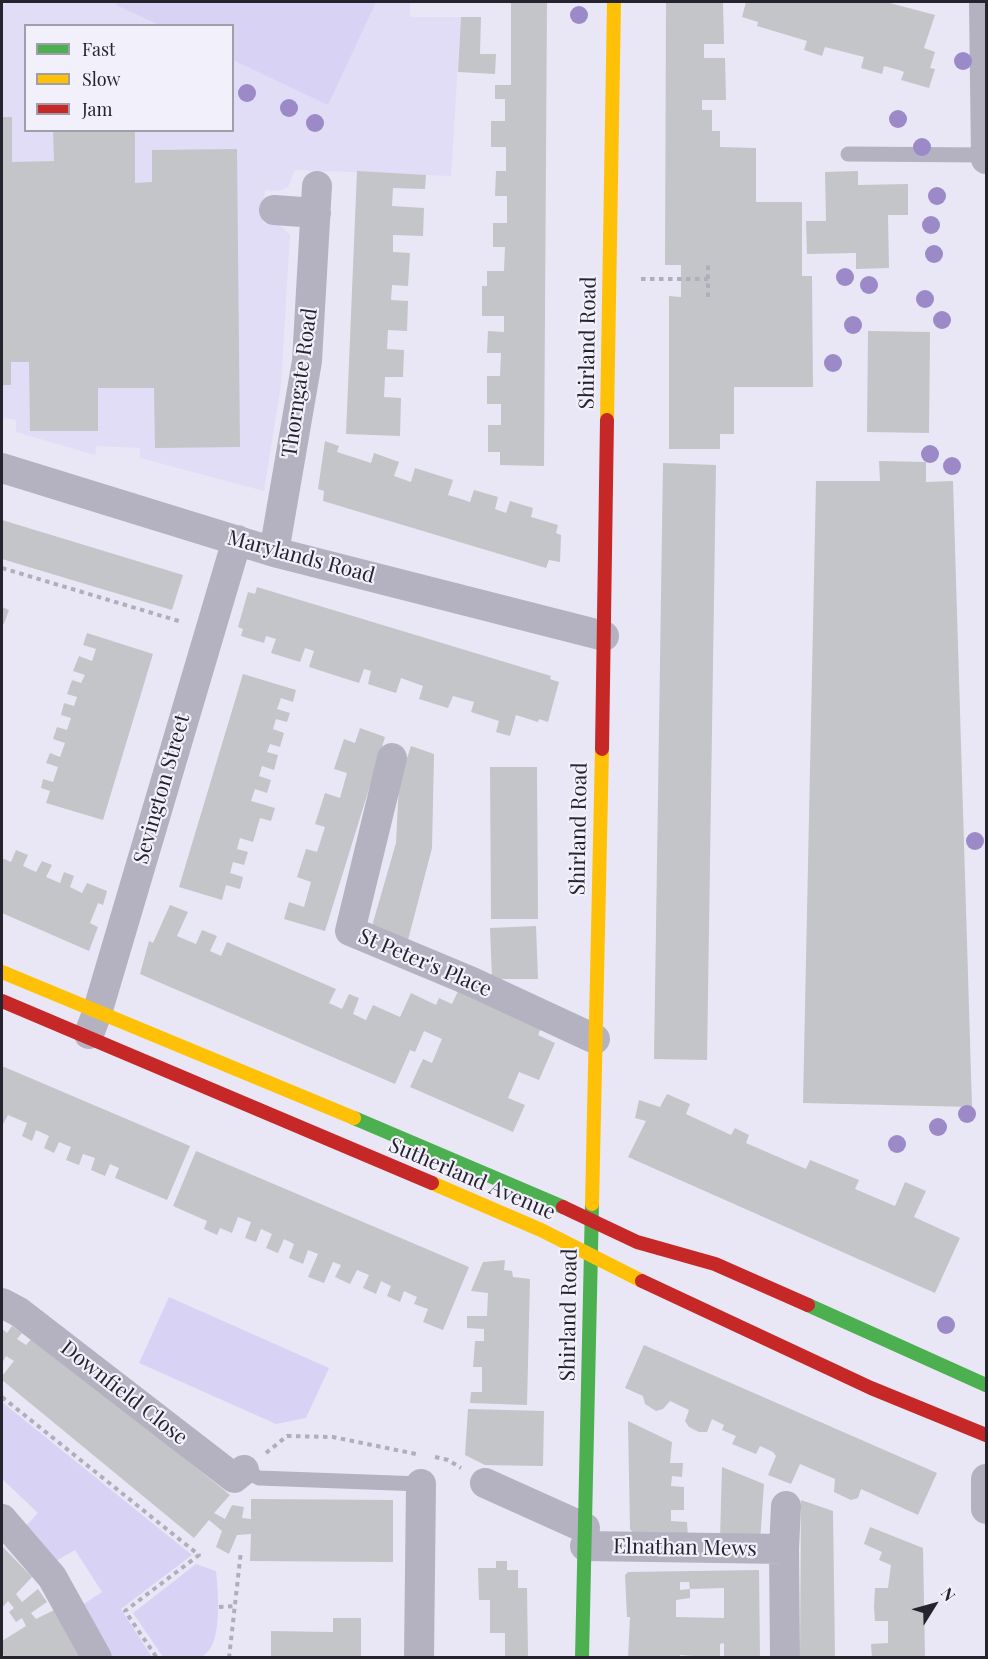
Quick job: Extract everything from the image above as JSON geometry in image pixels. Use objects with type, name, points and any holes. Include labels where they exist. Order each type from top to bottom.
[{"type":"street","name":"Shirland Road","points":[[582,1658],[604,636],[614,2]]},
{"type":"street","points":[[984,2],[986,157]]},
{"type":"street","name":"Thorngate Road","points":[[274,210],[316,199],[307,361],[274,552]]},
{"type":"street","name":"Marylands Road","points":[[2,468],[274,552],[604,636]]},
{"type":"street","name":"Sevington Street","points":[[93,1025],[208,631],[237,540]]},
{"type":"street","name":"St Peter's Place","points":[[392,758],[350,931],[470,981],[595,1039]]},
{"type":"street","name":"Sutherland Avenue","points":[[2,972],[93,1025],[492,1209],[751,1333],[871,1388],[987,1435]]},
{"type":"street","name":"Sutherland Avenue","points":[[2,1002],[93,1025],[542,1197],[637,1242],[715,1264],[987,1385]]},
{"type":"street","name":"Downfield Close","points":[[2,1303],[19,1312],[234,1478],[244,1470]]},
{"type":"street","points":[[419,1658],[425,1470]]},
{"type":"street","points":[[987,1479],[987,1509]]},
{"type":"street","points":[[485,1483],[585,1537]]},
{"type":"street","name":"Elnathan Mews","points":[[784,1658],[786,1506]]},
{"type":"street","points":[[2,1518],[52,1577],[97,1658]]},
{"type":"street","name":"Elnathan Mews","points":[[585,1537],[784,1550]]},
{"type":"lane","points":[[848,154],[986,157]]},
{"type":"lane","points":[[244,1470],[259,1478],[425,1470]]},
{"type":"path","points":[[708,264],[708,297]]},
{"type":"path","points":[[610,279],[708,279]]},
{"type":"path","points":[[2,568],[208,631]]},
{"type":"path","points":[[2,1397],[199,1555],[125,1611],[157,1658]]},
{"type":"path","points":[[244,1470],[287,1436],[333,1437],[418,1454]]},
{"type":"path","points":[[425,1470],[448,1460],[485,1483]]},
{"type":"path","points":[[229,1658],[241,1551]]},
{"type":"path","points":[[219,1607],[235,1606]]},
{"type":"shaded area","points":[[2,2],[410,2],[410,17],[461,17],[451,176],[295,170],[288,187],[279,191],[265,190],[263,223],[280,225],[290,235],[281,385],[264,491],[140,458],[140,448],[97,446],[95,455],[16,432],[16,420],[2,418]]},
{"type":"shaded area","points":[[118,2],[376,2],[328,105],[234,60],[234,24],[157,24],[116,5]]},
{"type":"shaded area","points":[[169,1297],[329,1368],[306,1418],[276,1424],[139,1363]]},
{"type":"shaded area","points":[[2,1402],[192,1555],[121,1609],[152,1657],[109,1657],[82,1605],[102,1592],[75,1550],[54,1562],[23,1529],[38,1513],[2,1479]]},
{"type":"shaded area","points":[[196,1564],[216,1571],[218,1618],[213,1642],[208,1652],[201,1657],[163,1657],[133,1613]]},
{"type":"building","points":[[511,2],[547,2],[544,466],[500,465],[500,452],[488,452],[488,425],[501,425],[501,404],[487,404],[487,376],[500,376],[501,353],[487,353],[488,331],[504,332],[504,316],[482,316],[482,286],[487,286],[487,271],[504,271],[505,247],[493,247],[493,223],[507,223],[507,196],[495,196],[496,171],[506,171],[506,147],[491,147],[491,121],[505,121],[505,99],[495,99],[495,85],[511,85]]},
{"type":"building","points":[[666,2],[723,2],[724,44],[704,44],[704,58],[725,58],[726,100],[702,100],[702,110],[712,110],[712,131],[720,131],[720,147],[756,148],[756,202],[802,202],[802,276],[812,276],[813,387],[734,387],[734,434],[720,434],[720,449],[669,449],[669,296],[681,297],[681,265],[665,265]]},
{"type":"building","points":[[746,2],[886,2],[935,15],[924,48],[935,52],[930,68],[935,69],[929,88],[901,80],[904,72],[899,70],[884,66],[882,74],[861,68],[864,57],[825,47],[822,56],[804,50],[807,41],[757,26],[758,22],[742,17]]},
{"type":"building","points":[[461,17],[481,17],[480,54],[496,54],[495,74],[458,72]]},
{"type":"building","points":[[2,117],[12,117],[12,162],[54,161],[53,132],[135,132],[135,183],[152,182],[152,150],[237,149],[240,447],[155,448],[154,388],[98,388],[98,431],[30,431],[29,362],[11,362],[11,385],[2,385]]},
{"type":"building","points":[[357,171],[426,175],[425,189],[393,188],[392,206],[424,208],[423,236],[393,235],[393,252],[410,253],[408,286],[392,285],[391,300],[408,301],[407,331],[388,330],[387,349],[404,350],[403,377],[385,377],[384,397],[401,398],[400,436],[346,434]]},
{"type":"building","points":[[858,171],[858,185],[908,184],[908,215],[888,215],[889,268],[856,269],[856,253],[807,254],[806,221],[826,221],[825,172]]},
{"type":"building","points":[[868,331],[930,332],[929,433],[867,432]]},
{"type":"building","points":[[325,441],[339,446],[337,452],[371,463],[374,453],[399,462],[394,476],[411,482],[415,468],[453,480],[448,495],[470,502],[474,490],[498,497],[495,509],[506,513],[510,501],[533,508],[531,517],[558,525],[556,533],[561,535],[560,562],[549,560],[546,568],[323,501],[324,491],[318,489]]},
{"type":"building","points":[[879,461],[926,462],[926,482],[953,481],[972,1107],[803,1103],[816,481],[880,481]]},
{"type":"building","points":[[663,463],[716,465],[707,1060],[654,1059]]},
{"type":"building","points":[[2,520],[183,575],[172,610],[2,559]]},
{"type":"building","points":[[257,587],[551,676],[550,679],[559,682],[548,722],[539,719],[538,722],[516,715],[510,736],[496,732],[499,721],[471,712],[474,702],[453,696],[448,708],[419,699],[423,686],[401,678],[396,693],[368,684],[371,671],[364,669],[359,683],[309,667],[314,651],[305,648],[300,662],[271,653],[276,639],[266,636],[264,643],[241,636],[243,629],[238,627],[248,592],[255,594]]},
{"type":"building","points":[[2,607],[9,610],[4,624],[2,623]]},
{"type":"building","points":[[87,633],[153,654],[103,820],[46,803],[50,791],[41,788],[43,779],[53,782],[58,767],[46,763],[50,753],[60,757],[65,743],[53,739],[57,727],[67,730],[71,718],[61,715],[64,703],[74,706],[77,697],[67,694],[72,680],[81,683],[85,675],[73,671],[79,656],[92,661],[96,649],[83,645]]},
{"type":"building","points":[[243,674],[296,690],[293,702],[281,698],[277,709],[290,713],[287,722],[276,719],[273,729],[284,733],[280,747],[270,744],[267,752],[278,755],[274,770],[262,766],[259,776],[271,780],[267,793],[255,789],[251,801],[275,808],[271,821],[260,818],[253,842],[240,838],[237,849],[248,852],[244,865],[233,862],[230,873],[243,877],[240,889],[226,885],[222,900],[179,887]]},
{"type":"building","points":[[360,728],[385,737],[325,931],[284,919],[289,902],[304,907],[311,882],[297,877],[306,849],[317,852],[325,827],[315,824],[325,793],[340,798],[347,773],[334,769],[344,739],[355,743]]},
{"type":"building","points":[[411,746],[434,754],[432,848],[408,940],[372,926],[396,843],[399,783]]},
{"type":"building","points":[[490,767],[537,767],[538,919],[491,919]]},
{"type":"building","points":[[16,850],[28,855],[23,866],[36,872],[42,861],[52,865],[46,877],[60,883],[64,872],[74,876],[70,887],[82,893],[87,883],[107,891],[103,905],[98,903],[90,923],[98,927],[89,951],[2,913],[2,858],[11,862]]},
{"type":"building","points":[[170,905],[188,912],[177,936],[196,944],[202,930],[217,936],[210,951],[221,956],[227,942],[336,989],[329,1003],[342,1009],[349,994],[359,998],[353,1014],[366,1020],[373,1005],[400,1017],[411,993],[436,1005],[439,998],[452,1004],[459,989],[542,1026],[538,1035],[555,1043],[539,1080],[519,1072],[508,1098],[525,1105],[513,1132],[410,1087],[423,1059],[432,1063],[442,1039],[424,1031],[415,1052],[410,1050],[395,1084],[140,974],[149,941],[153,943]]},
{"type":"building","points":[[536,926],[538,979],[492,979],[490,928]]},
{"type":"building","points":[[2,1066],[190,1146],[167,1200],[115,1178],[119,1168],[110,1164],[105,1176],[91,1170],[95,1158],[83,1154],[79,1165],[66,1160],[71,1147],[59,1142],[54,1153],[44,1148],[49,1136],[36,1130],[32,1141],[22,1136],[27,1123],[8,1115],[2,1126]]},
{"type":"building","points":[[667,1094],[690,1104],[686,1114],[731,1135],[735,1128],[749,1135],[746,1143],[806,1169],[810,1160],[859,1180],[855,1189],[895,1206],[905,1182],[926,1191],[914,1217],[960,1238],[935,1293],[628,1157],[646,1121],[635,1118],[639,1100],[660,1107]]},
{"type":"building","points":[[196,1151],[469,1267],[443,1330],[423,1322],[428,1309],[414,1304],[417,1297],[404,1291],[400,1302],[387,1296],[391,1286],[381,1281],[376,1294],[363,1288],[369,1275],[357,1270],[350,1284],[335,1277],[341,1265],[333,1262],[324,1283],[308,1277],[318,1254],[308,1250],[303,1264],[289,1258],[294,1244],[284,1239],[278,1253],[266,1248],[272,1234],[261,1229],[256,1242],[245,1238],[251,1222],[238,1217],[232,1233],[220,1228],[217,1235],[204,1229],[207,1221],[173,1206]]},
{"type":"building","points":[[505,1260],[504,1270],[512,1271],[513,1277],[530,1279],[527,1405],[470,1403],[471,1392],[482,1392],[482,1367],[473,1367],[475,1341],[484,1341],[484,1329],[467,1328],[467,1316],[487,1316],[488,1293],[471,1291],[483,1262]]},
{"type":"building","points":[[12,1326],[22,1333],[17,1339],[26,1345],[34,1336],[230,1495],[214,1513],[225,1519],[232,1505],[244,1507],[242,1518],[251,1519],[251,1499],[393,1500],[393,1562],[250,1561],[251,1534],[237,1535],[229,1554],[216,1547],[222,1531],[209,1520],[194,1538],[2,1380],[2,1376],[14,1361],[6,1356],[2,1363],[2,1329],[7,1333]]},
{"type":"building","points":[[644,1345],[937,1473],[918,1515],[861,1489],[858,1498],[851,1500],[834,1492],[835,1479],[800,1464],[791,1484],[768,1475],[776,1456],[773,1452],[760,1446],[756,1454],[732,1444],[736,1436],[722,1430],[724,1425],[712,1419],[707,1432],[699,1432],[689,1427],[685,1421],[689,1410],[670,1401],[663,1409],[656,1411],[645,1404],[643,1396],[625,1388]]},
{"type":"building","points":[[468,1409],[544,1411],[543,1466],[485,1465],[465,1455]]},
{"type":"building","points":[[628,1421],[672,1442],[670,1463],[683,1463],[682,1477],[672,1476],[671,1486],[684,1487],[684,1510],[671,1510],[671,1521],[687,1522],[688,1538],[636,1537],[630,1529]]},
{"type":"building","points":[[722,1467],[764,1484],[760,1542],[720,1539]]},
{"type":"building","points":[[801,1500],[833,1511],[835,1658],[800,1658]]},
{"type":"building","points":[[870,1527],[923,1548],[925,1658],[872,1658],[871,1644],[888,1643],[888,1621],[875,1621],[874,1607],[875,1588],[888,1588],[891,1565],[879,1560],[882,1552],[864,1544]]},
{"type":"building","points":[[2,1546],[32,1577],[16,1594],[22,1602],[38,1589],[47,1602],[31,1613],[36,1619],[56,1609],[83,1658],[5,1658],[2,1652],[2,1641],[26,1626],[22,1618],[16,1622],[9,1612],[14,1608],[8,1601],[2,1608]]},
{"type":"building","points":[[496,1561],[507,1561],[507,1570],[518,1570],[518,1588],[527,1588],[528,1656],[505,1656],[505,1633],[490,1633],[490,1600],[479,1600],[478,1568],[496,1568]]},
{"type":"building","points":[[759,1570],[760,1658],[724,1658],[724,1643],[720,1644],[720,1658],[680,1655],[680,1658],[628,1658],[630,1617],[627,1617],[625,1575],[628,1572]],"holes":[[[680,1582],[689,1582],[690,1589],[680,1590]],[[724,1588],[724,1618],[676,1617],[676,1600],[690,1598],[690,1589]]]},
{"type":"building","points":[[333,1618],[361,1618],[361,1658],[271,1658],[271,1631],[333,1632]]},
{"type":"traffic: fast","points":[[354,1118],[563,1207]]},
{"type":"traffic: fast","points":[[582,1658],[592,1204]]},
{"type":"traffic: fast","points":[[808,1305],[986,1385]]},
{"type":"traffic: slow","points":[[607,420],[614,2]]},
{"type":"traffic: slow","points":[[592,1204],[602,749]]},
{"type":"traffic: slow","points":[[2,972],[354,1118]]},
{"type":"traffic: slow","points":[[432,1183],[541,1230],[642,1281]]},
{"type":"traffic: jam","points":[[602,749],[607,420]]},
{"type":"traffic: jam","points":[[2,1001],[432,1183]]},
{"type":"traffic: jam","points":[[563,1207],[637,1242],[715,1264],[808,1305]]},
{"type":"traffic: jam","points":[[642,1281],[871,1388],[986,1435]]}]
